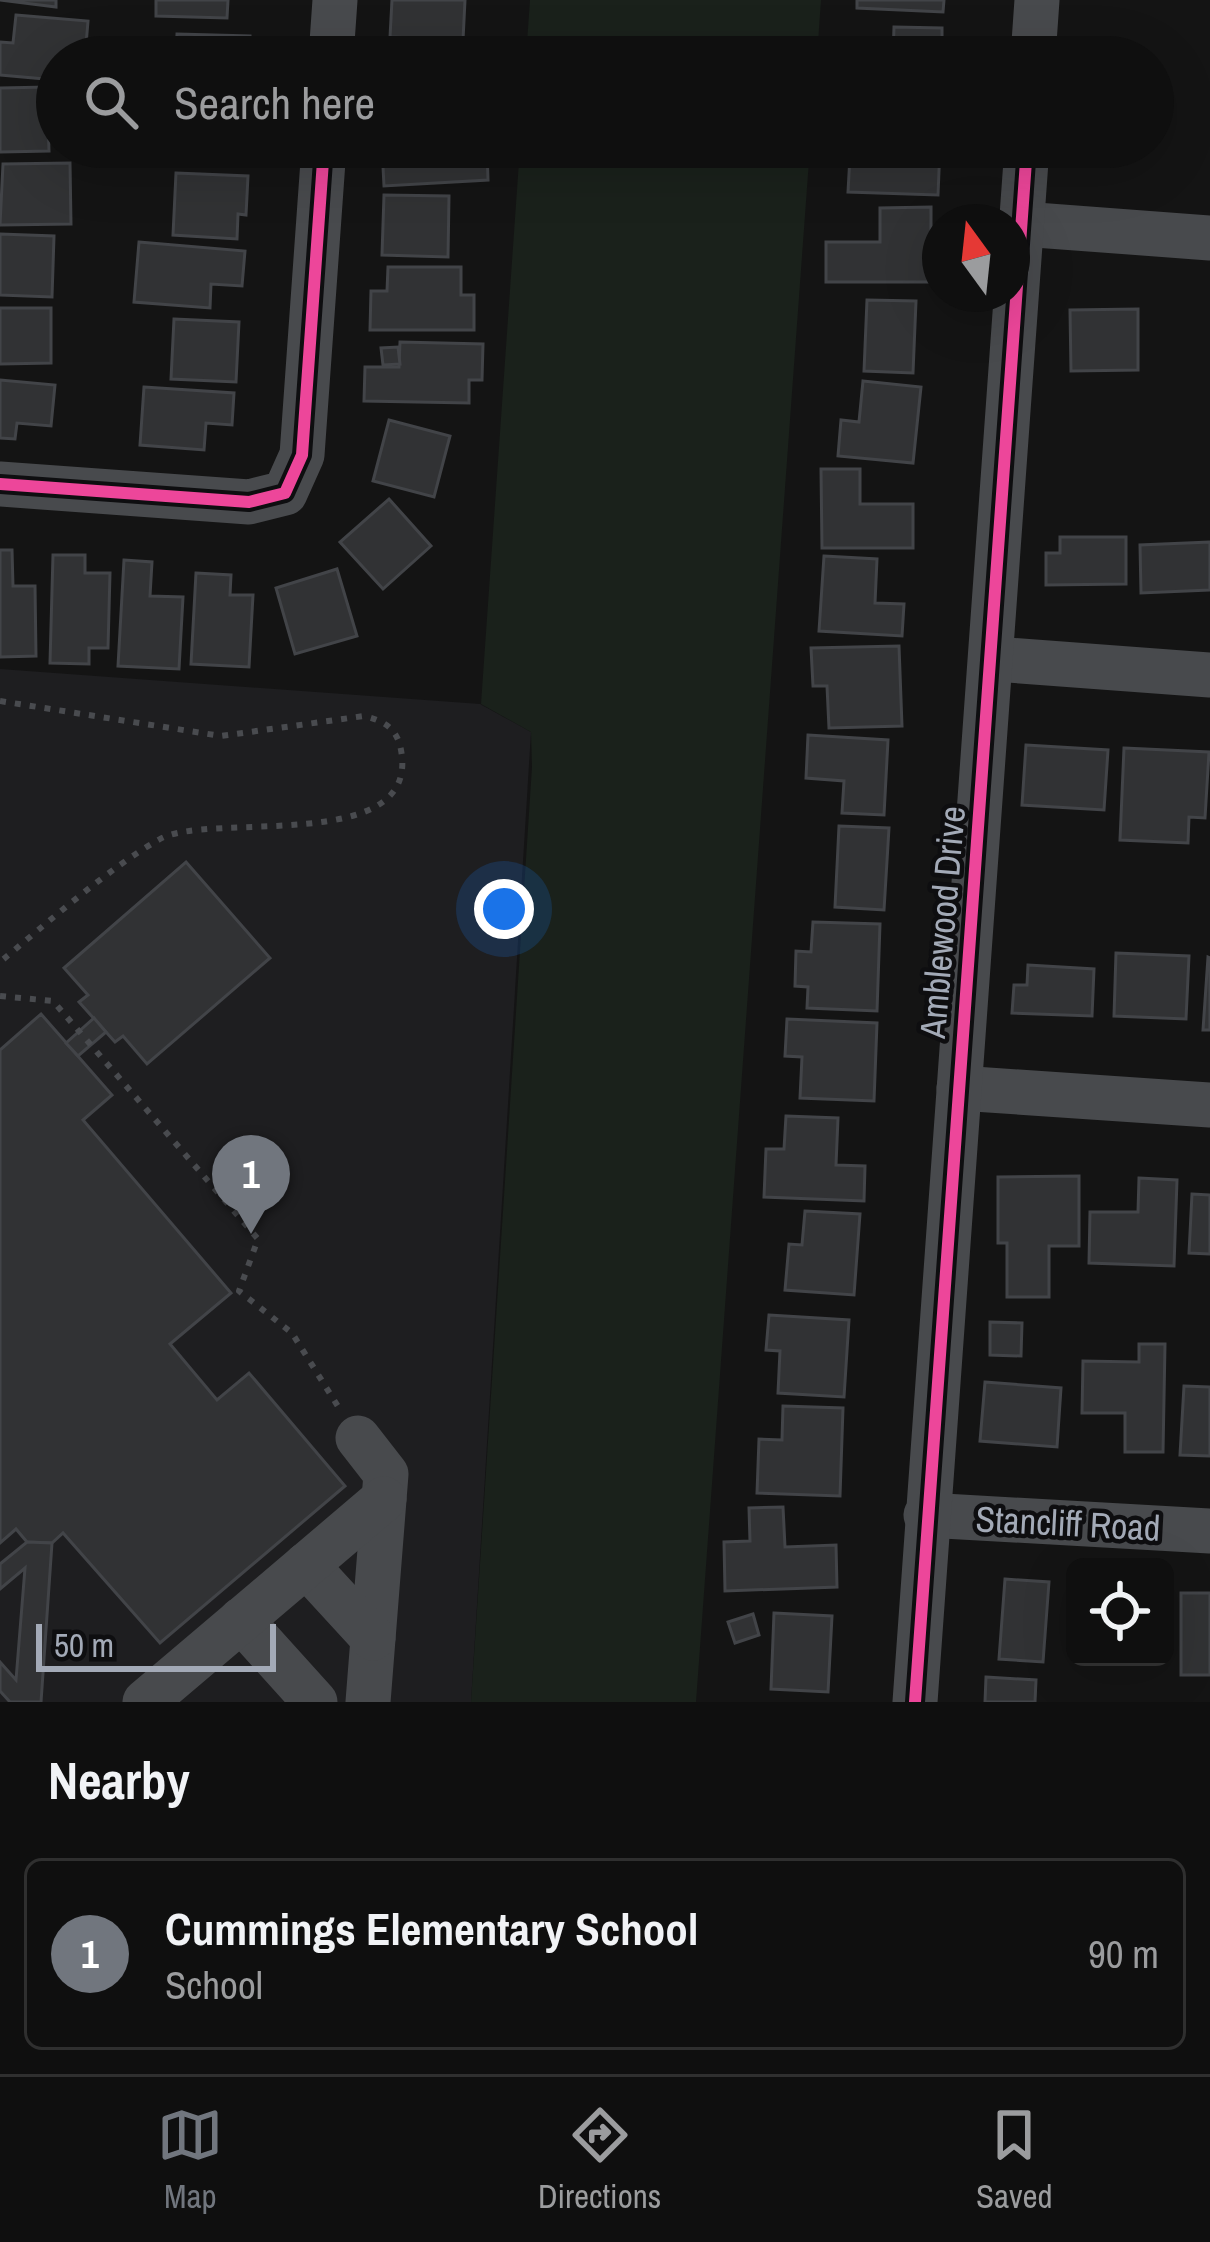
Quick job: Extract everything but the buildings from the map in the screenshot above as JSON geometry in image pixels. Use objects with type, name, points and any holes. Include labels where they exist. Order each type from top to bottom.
[{"type":"street","points":[[332,36],[335,0]]},
{"type":"street","points":[[1035,36],[1037,0]]},
{"type":"street","points":[[0,484],[249,502],[285,493],[302,455],[323,168]]},
{"type":"street","name":"Amblewood Drive","points":[[1023,204],[1026,168]]},
{"type":"street","points":[[1030,225],[1210,238]]},
{"type":"street","name":"Amblewood Drive","points":[[915,1702],[1016,312]]},
{"type":"street","points":[[994,659],[1210,675]]},
{"type":"street","points":[[959,1088],[1210,1105]]},
{"type":"street","points":[[358,1438],[386,1474],[368,1702]]},
{"type":"street","points":[[172,1694],[241,1620],[384,1499]]},
{"type":"street","name":"Stancliff Road","points":[[926,1515],[1210,1531]]},
{"type":"street","points":[[307,1565],[373,1639]]},
{"type":"street","points":[[241,1620],[315,1702]]},
{"type":"path","points":[[0,700],[221,736],[364,716],[384,721],[395,732],[402,765],[386,798],[337,820],[200,830],[159,840],[0,962]]},
{"type":"path","points":[[0,996],[53,1001],[258,1239],[239,1291],[292,1333],[358,1438]]},
{"type":"shaded area","points":[[530,0],[821,0],[818,36],[527,36]]},
{"type":"shaded area","points":[[519,168],[808,168],[696,1702],[471,1702],[532,767],[531,732],[481,704]]},
{"type":"shaded area","points":[[0,669],[480,704],[531,732],[471,1702],[0,1702]]},
{"type":"cycle path","points":[[0,484],[249,502],[285,493],[302,455],[322,168]]},
{"type":"cycle path","points":[[915,1702],[1025,168]]},
{"type":"place","name":"Cummings Elementary School","points":[[251,1234]]}]
